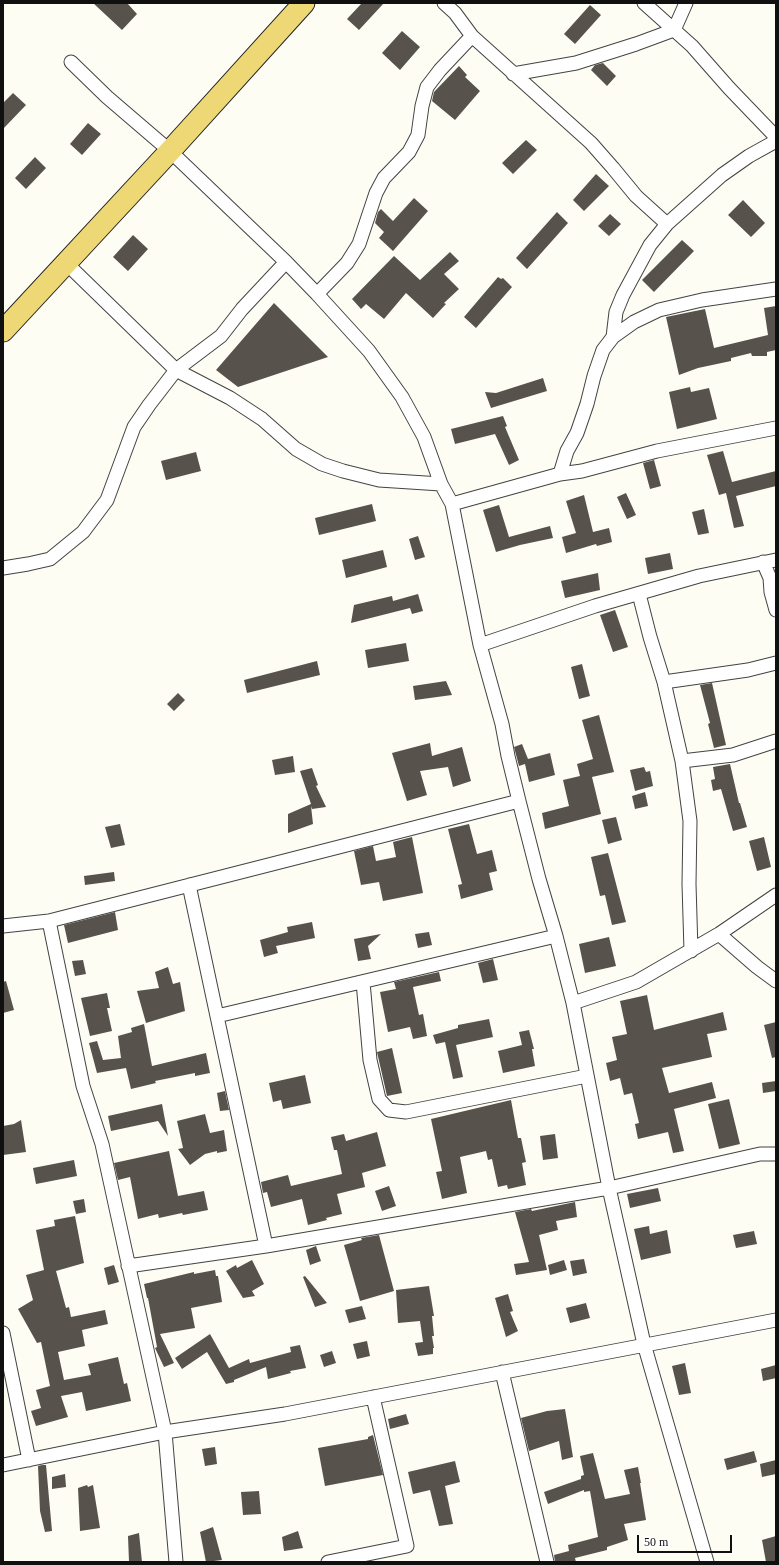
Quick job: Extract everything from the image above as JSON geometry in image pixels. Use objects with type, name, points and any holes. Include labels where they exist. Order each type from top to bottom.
[{"type":"main road","points":[[3,331],[65,262],[170,151],[304,3]]},
{"type":"street","points":[[444,3],[455,13],[472,36],[591,143],[614,168],[636,196],[668,224]]},
{"type":"street","points":[[644,3],[692,46],[728,88],[776,137]]},
{"type":"street","points":[[513,74],[576,63],[674,30],[686,3]]},
{"type":"street","points":[[317,294],[347,263],[359,244],[376,193],[384,178],[409,152],[418,135],[422,106],[428,87],[440,70],[472,36]]},
{"type":"street","points":[[70,62],[107,97],[170,151],[286,262],[317,294],[369,351],[402,396],[424,437],[441,484],[452,504],[480,645],[502,724],[508,756],[539,879],[556,936],[573,1003],[609,1188],[644,1344],[707,1562]]},
{"type":"street","points":[[613,338],[616,312],[623,295],[650,245],[668,224],[722,175],[749,156],[776,141]]},
{"type":"street","points":[[65,262],[176,370],[230,398],[262,420],[296,449],[322,464],[379,480],[441,484]]},
{"type":"street","points":[[3,568],[50,559],[83,532],[108,500],[134,427],[176,370],[221,336],[242,310],[286,262]]},
{"type":"street","points":[[560,474],[567,451],[577,433],[603,350],[613,338],[634,322],[659,310],[702,300],[776,289]]},
{"type":"street","points":[[452,504],[560,474],[657,451],[776,428]]},
{"type":"street","points":[[480,645],[595,606],[699,576],[770,561],[771,592],[776,610]]},
{"type":"street","points":[[639,594],[664,682],[682,761],[690,820],[689,884],[691,951]]},
{"type":"street","points":[[664,682],[748,670],[776,663]]},
{"type":"street","points":[[682,761],[733,755],[776,741]]},
{"type":"street","points":[[3,926],[49,920],[519,801]]},
{"type":"street","points":[[188,884],[266,1246]]},
{"type":"street","points":[[573,1003],[636,982],[719,934],[776,895]]},
{"type":"street","points":[[49,920],[83,1086],[102,1144],[165,1432],[176,1562]]},
{"type":"street","points":[[719,934],[757,967],[776,981]]},
{"type":"street","points":[[217,1016],[556,936]]},
{"type":"street","points":[[363,982],[370,1060],[379,1099],[389,1110],[406,1112],[587,1076]]},
{"type":"street","points":[[128,1266],[266,1246],[609,1188],[760,1154],[776,1154]]},
{"type":"street","points":[[3,1465],[165,1432],[285,1414],[644,1344],[776,1320]]},
{"type":"street","points":[[3,1333],[29,1460]]},
{"type":"street","points":[[502,1372],[547,1562]]},
{"type":"street","points":[[328,1562],[407,1546],[373,1397]]},
{"type":"building","points":[[93,3],[127,3],[137,14],[122,30]]},
{"type":"building","points":[[362,3],[384,3],[359,30],[347,19]]},
{"type":"building","points":[[590,5],[601,15],[575,44],[564,34]]},
{"type":"building","points":[[402,31],[420,47],[400,70],[382,53]]},
{"type":"building","points":[[603,63],[616,76],[607,86],[591,70],[595,65]]},
{"type":"building","points":[[459,66],[467,75],[465,77],[480,91],[455,120],[432,101],[434,92]]},
{"type":"building","points":[[13,93],[26,105],[3,129],[3,103]]},
{"type":"building","points":[[88,123],[101,134],[82,155],[70,144]]},
{"type":"building","points":[[526,140],[537,150],[513,174],[502,163]]},
{"type":"building","points":[[35,157],[46,168],[26,189],[15,178]]},
{"type":"building","points":[[596,174],[609,186],[584,211],[573,200]]},
{"type":"building","points":[[414,198],[428,211],[393,251],[379,238],[384,232],[375,223],[378,212],[381,209],[393,221]]},
{"type":"building","points":[[743,200],[765,223],[751,237],[728,215]]},
{"type":"building","points":[[557,212],[568,223],[527,269],[516,258]]},
{"type":"building","points":[[610,214],[621,224],[609,236],[598,226]]},
{"type":"building","points":[[133,235],[148,249],[128,271],[113,257]]},
{"type":"building","points":[[682,240],[694,251],[654,292],[642,280]]},
{"type":"building","points":[[450,252],[459,261],[444,274],[459,289],[444,303],[446,304],[433,318],[406,293],[384,319],[366,304],[361,309],[352,299],[394,256],[420,280]]},
{"type":"building","points":[[498,277],[501,279],[503,278],[512,287],[476,328],[464,317]]},
{"type":"building","points":[[274,303],[328,357],[238,387],[216,370]]},
{"type":"building","points":[[776,306],[776,350],[767,352],[767,356],[752,356],[751,353],[731,358],[731,361],[698,368],[679,375],[666,317],[705,309],[714,348],[768,335],[764,308]]},
{"type":"building","points":[[543,378],[547,391],[491,408],[485,392],[496,393]]},
{"type":"building","points":[[690,387],[691,392],[709,388],[717,419],[677,429],[669,392]]},
{"type":"building","points":[[503,416],[507,426],[505,427],[519,460],[509,465],[495,434],[455,444],[451,429]]},
{"type":"building","points":[[723,451],[732,482],[776,471],[776,486],[736,496],[744,526],[734,528],[726,493],[719,495],[707,455]]},
{"type":"building","points":[[196,452],[201,471],[166,480],[161,461]]},
{"type":"building","points":[[654,460],[661,486],[650,489],[643,463]]},
{"type":"building","points":[[626,493],[636,515],[627,519],[617,497]]},
{"type":"building","points":[[584,495],[593,532],[609,528],[612,542],[597,546],[596,544],[566,553],[562,537],[576,533],[566,501]]},
{"type":"building","points":[[372,504],[376,521],[319,535],[315,518]]},
{"type":"building","points":[[499,505],[509,537],[550,526],[553,538],[496,552],[483,510]]},
{"type":"building","points":[[704,509],[709,533],[698,535],[692,512]]},
{"type":"building","points":[[418,536],[425,557],[415,560],[409,539]]},
{"type":"building","points":[[383,550],[387,567],[346,578],[342,560]]},
{"type":"building","points":[[670,553],[673,569],[648,574],[645,558]]},
{"type":"building","points":[[598,573],[600,590],[565,598],[561,581]]},
{"type":"building","points":[[418,594],[423,611],[412,614],[410,608],[351,623],[354,605],[392,596],[393,601]]},
{"type":"building","points":[[615,610],[628,647],[613,652],[600,615]]},
{"type":"building","points":[[406,643],[409,661],[368,668],[365,650]]},
{"type":"building","points":[[317,661],[320,675],[247,693],[244,680]]},
{"type":"building","points":[[582,664],[590,696],[579,699],[571,667]]},
{"type":"building","points":[[446,681],[452,695],[415,700],[413,686]]},
{"type":"building","points":[[712,683],[726,745],[714,748],[708,724],[710,723],[700,685]]},
{"type":"building","points":[[178,693],[185,700],[174,711],[167,704]]},
{"type":"building","points":[[599,715],[614,772],[592,777],[601,814],[545,829],[542,813],[569,806],[563,780],[580,776],[577,764],[593,759],[582,720]]},
{"type":"building","points":[[430,743],[432,756],[462,747],[471,781],[453,787],[448,767],[420,771],[427,795],[407,801],[392,753]]},
{"type":"building","points":[[522,744],[528,759],[550,753],[555,775],[529,782],[525,764],[519,766],[514,747]]},
{"type":"building","points":[[293,756],[295,772],[275,775],[272,760]]},
{"type":"building","points":[[730,764],[739,803],[747,827],[733,831],[721,789],[713,791],[711,780],[715,779],[713,767]]},
{"type":"building","points":[[644,767],[646,772],[650,771],[653,786],[635,791],[630,770]]},
{"type":"building","points":[[312,768],[318,785],[316,786],[326,807],[312,809],[311,806],[313,824],[288,833],[288,814],[311,804],[300,771]]},
{"type":"building","points":[[645,792],[648,806],[635,809],[632,796]]},
{"type":"building","points":[[616,817],[622,840],[608,844],[602,820]]},
{"type":"building","points":[[120,824],[125,845],[111,848],[105,827]]},
{"type":"building","points":[[469,824],[477,854],[492,850],[497,871],[489,873],[493,890],[461,899],[458,885],[462,884],[448,829]]},
{"type":"building","points":[[412,837],[423,893],[383,901],[379,882],[361,885],[354,851],[373,846],[376,861],[396,857],[393,842]]},
{"type":"building","points":[[764,837],[771,867],[757,871],[749,841]]},
{"type":"building","points":[[608,853],[626,922],[612,925],[605,895],[600,896],[591,857]]},
{"type":"building","points":[[114,872],[115,881],[85,885],[84,876]]},
{"type":"building","points":[[115,912],[118,930],[68,943],[64,925]]},
{"type":"building","points":[[312,922],[315,938],[276,946],[278,953],[264,957],[260,940],[288,932],[287,927]]},
{"type":"building","points":[[429,932],[432,945],[418,948],[415,934]]},
{"type":"building","points":[[381,934],[368,946],[371,959],[358,961],[354,939]]},
{"type":"building","points":[[609,937],[616,966],[585,973],[579,944]]},
{"type":"building","points":[[493,959],[498,980],[483,983],[478,963]]},
{"type":"building","points":[[83,960],[86,974],[75,976],[72,961]]},
{"type":"building","points":[[168,967],[173,984],[180,982],[185,1011],[146,1023],[137,991],[159,988],[155,972]]},
{"type":"building","points":[[439,972],[441,981],[413,987],[419,1015],[423,1014],[427,1036],[413,1039],[410,1027],[388,1032],[380,992],[396,989],[394,982]]},
{"type":"building","points":[[6,981],[14,1010],[3,1013],[3,982]]},
{"type":"building","points":[[107,993],[110,1008],[107,1008],[112,1031],[90,1036],[81,998]]},
{"type":"building","points":[[647,995],[654,1030],[723,1012],[727,1030],[707,1034],[712,1057],[662,1068],[669,1093],[712,1082],[716,1098],[674,1109],[684,1151],[673,1153],[668,1132],[638,1139],[635,1124],[639,1123],[632,1093],[624,1095],[620,1078],[610,1081],[606,1063],[617,1060],[612,1037],[627,1034],[620,1001]]},
{"type":"building","points":[[489,1019],[493,1037],[456,1045],[463,1077],[453,1079],[445,1042],[436,1044],[433,1035],[458,1028],[458,1025]]},
{"type":"building","points":[[776,1022],[776,1057],[772,1058],[764,1025]]},
{"type":"building","points":[[144,1024],[152,1066],[206,1053],[210,1073],[195,1076],[195,1073],[155,1081],[156,1083],[131,1089],[126,1068],[97,1073],[89,1043],[97,1041],[103,1060],[121,1058],[118,1036],[132,1032],[131,1028]]},
{"type":"building","points":[[529,1030],[534,1049],[532,1049],[535,1066],[503,1073],[498,1051],[522,1045],[519,1032]]},
{"type":"building","points":[[392,1048],[402,1093],[387,1096],[377,1052]]},
{"type":"building","points":[[305,1075],[311,1103],[283,1109],[281,1100],[273,1102],[269,1083]]},
{"type":"building","points":[[776,1081],[776,1091],[763,1093],[762,1083]]},
{"type":"building","points":[[225,1091],[229,1110],[220,1111],[217,1093]]},
{"type":"building","points":[[729,1099],[740,1144],[719,1149],[708,1104]]},
{"type":"building","points":[[511,1100],[518,1138],[521,1138],[526,1162],[522,1163],[526,1185],[508,1189],[507,1185],[498,1187],[492,1159],[488,1160],[486,1151],[460,1157],[467,1193],[442,1199],[436,1172],[442,1171],[431,1119]]},
{"type":"building","points":[[162,1104],[168,1136],[158,1121],[111,1131],[108,1116]]},
{"type":"building","points":[[205,1114],[210,1133],[224,1130],[227,1151],[217,1153],[217,1151],[205,1154],[190,1165],[178,1149],[183,1148],[177,1121]]},
{"type":"building","points":[[21,1120],[26,1152],[3,1155],[3,1126],[14,1124]]},
{"type":"building","points":[[377,1132],[386,1166],[362,1173],[365,1187],[337,1194],[342,1214],[308,1225],[302,1199],[271,1207],[267,1192],[263,1193],[261,1182],[288,1175],[291,1186],[342,1174],[337,1150],[334,1150],[331,1137],[344,1134],[346,1141]]},
{"type":"building","points":[[555,1134],[558,1158],[543,1160],[540,1136]]},
{"type":"building","points":[[169,1151],[178,1196],[204,1191],[208,1210],[183,1215],[182,1213],[159,1218],[158,1214],[138,1219],[130,1177],[118,1180],[114,1163]]},
{"type":"building","points":[[74,1160],[77,1176],[36,1184],[33,1168]]},
{"type":"building","points":[[389,1186],[396,1206],[382,1211],[375,1191]]},
{"type":"building","points":[[658,1188],[661,1201],[630,1208],[627,1194]]},
{"type":"building","points":[[84,1199],[86,1212],[76,1214],[73,1201]]},
{"type":"building","points":[[575,1202],[577,1217],[556,1221],[558,1230],[539,1235],[547,1270],[516,1275],[514,1264],[529,1262],[515,1212],[531,1209],[532,1211]]},
{"type":"building","points":[[75,1216],[84,1263],[56,1271],[66,1308],[69,1307],[71,1317],[105,1310],[108,1324],[82,1330],[85,1346],[58,1352],[64,1380],[91,1375],[88,1364],[118,1357],[124,1384],[127,1383],[131,1401],[86,1411],[82,1392],[61,1396],[68,1417],[36,1426],[31,1411],[41,1408],[36,1390],[50,1386],[41,1342],[37,1343],[18,1309],[33,1300],[26,1275],[44,1270],[36,1230],[55,1226],[54,1220]]},
{"type":"building","points":[[649,1226],[650,1234],[667,1230],[671,1253],[641,1260],[634,1229]]},
{"type":"building","points":[[754,1231],[757,1244],[736,1248],[733,1235]]},
{"type":"building","points":[[379,1235],[394,1291],[360,1301],[344,1245],[362,1240],[361,1238]]},
{"type":"building","points":[[316,1246],[321,1261],[310,1265],[306,1250]]},
{"type":"building","points":[[584,1259],[587,1273],[573,1276],[570,1261]]},
{"type":"building","points":[[252,1260],[264,1284],[252,1291],[255,1296],[243,1298],[226,1271],[236,1265],[237,1268]]},
{"type":"building","points":[[564,1260],[567,1270],[550,1275],[548,1265]]},
{"type":"building","points":[[114,1265],[119,1282],[108,1285],[104,1268]]},
{"type":"building","points":[[215,1270],[216,1276],[218,1276],[222,1302],[191,1308],[195,1328],[160,1334],[174,1363],[164,1367],[155,1348],[157,1347],[144,1284],[194,1272],[194,1274]]},
{"type":"building","points":[[305,1276],[327,1303],[315,1307],[303,1277]]},
{"type":"building","points":[[429,1286],[434,1316],[432,1316],[434,1336],[432,1336],[434,1348],[433,1354],[418,1356],[415,1343],[423,1342],[420,1321],[398,1323],[396,1290]]},
{"type":"building","points":[[508,1294],[513,1311],[510,1312],[518,1331],[506,1337],[495,1298]]},
{"type":"building","points":[[586,1303],[590,1318],[570,1323],[566,1308]]},
{"type":"building","points":[[362,1306],[366,1319],[349,1323],[345,1310]]},
{"type":"building","points":[[210,1334],[229,1368],[249,1359],[250,1363],[291,1352],[290,1347],[300,1345],[306,1368],[290,1371],[291,1373],[268,1379],[266,1367],[234,1380],[234,1382],[226,1384],[207,1352],[182,1369],[175,1358]]},
{"type":"building","points":[[367,1341],[370,1356],[357,1359],[353,1344]]},
{"type":"building","points":[[332,1351],[336,1363],[324,1367],[320,1355]]},
{"type":"building","points":[[685,1363],[691,1393],[679,1395],[672,1366]]},
{"type":"building","points":[[776,1365],[776,1378],[763,1381],[761,1369]]},
{"type":"building","points":[[565,1409],[573,1457],[562,1460],[559,1441],[529,1451],[521,1418],[547,1411]]},
{"type":"building","points":[[406,1414],[409,1424],[390,1429],[388,1419]]},
{"type":"building","points":[[373,1435],[383,1475],[325,1486],[318,1448],[368,1439],[368,1437]]},
{"type":"building","points":[[215,1447],[217,1464],[205,1466],[202,1449]]},
{"type":"building","points":[[754,1451],[757,1462],[727,1470],[724,1459]]},
{"type":"building","points":[[593,1453],[605,1499],[630,1494],[624,1470],[638,1467],[646,1520],[624,1524],[628,1540],[607,1547],[607,1550],[575,1558],[576,1562],[555,1562],[554,1555],[569,1551],[568,1545],[598,1537],[590,1491],[584,1492],[584,1490],[548,1504],[544,1492],[581,1479],[581,1476],[584,1475],[580,1456]]},
{"type":"building","points":[[776,1460],[776,1474],[762,1477],[760,1464]]},
{"type":"building","points":[[455,1461],[460,1482],[445,1486],[453,1524],[439,1526],[430,1490],[413,1494],[408,1472]]},
{"type":"building","points":[[46,1465],[52,1531],[45,1532],[40,1511],[38,1466]]},
{"type":"building","points":[[65,1474],[66,1487],[52,1489],[52,1477]]},
{"type":"building","points":[[87,1485],[88,1487],[93,1485],[100,1528],[80,1531],[78,1488]]},
{"type":"building","points":[[259,1491],[261,1514],[243,1515],[241,1492]]},
{"type":"building","points":[[213,1527],[222,1560],[206,1562],[200,1532]]},
{"type":"building","points":[[298,1531],[303,1548],[284,1551],[282,1537]]},
{"type":"building","points":[[139,1533],[142,1562],[129,1562],[128,1536]]},
{"type":"building","points":[[776,1536],[776,1562],[766,1562],[762,1540]]}]
